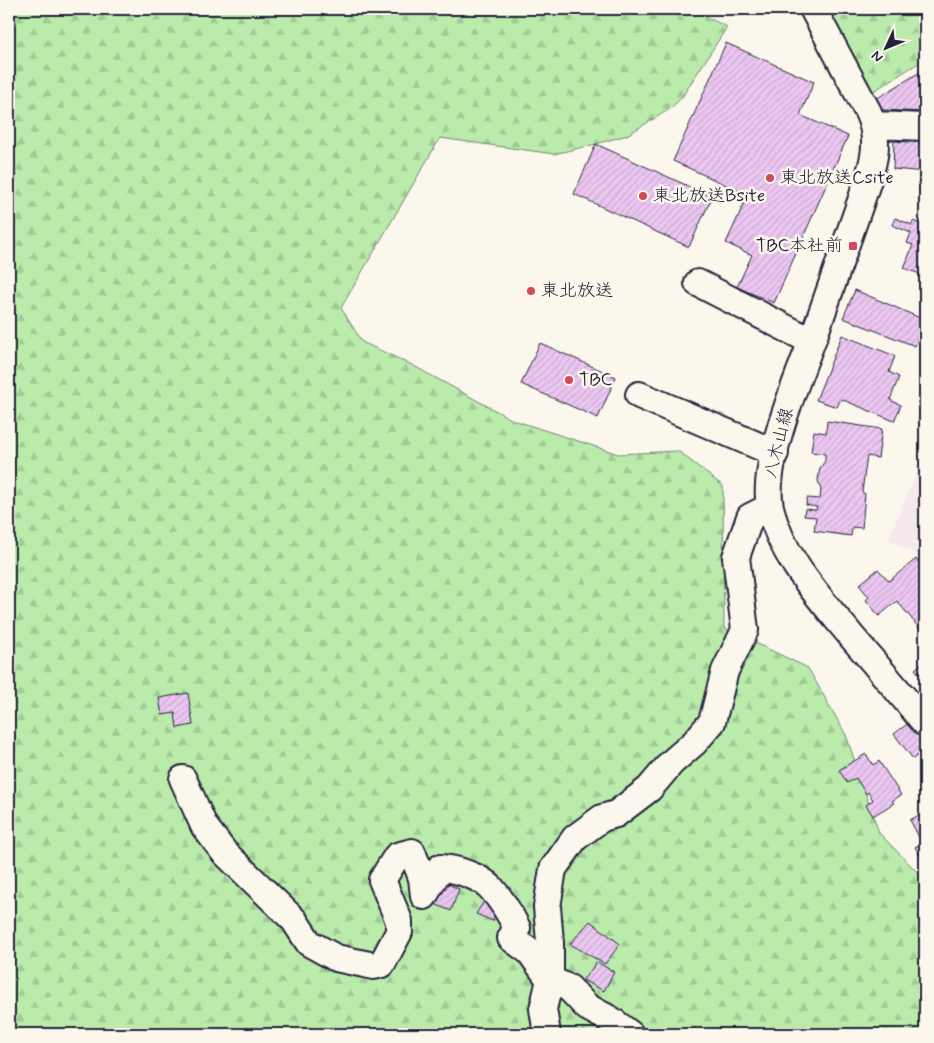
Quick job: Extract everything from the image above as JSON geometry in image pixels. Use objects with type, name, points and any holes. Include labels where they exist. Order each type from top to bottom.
[{"type":"street","points":[[814,9],[874,125],[925,127]]},
{"type":"street","name":"八木山線","points":[[874,125],[876,143],[872,167],[788,408],[774,453],[768,487],[770,507],[785,546],[802,573],[822,601],[925,723]]},
{"type":"street","points":[[698,283],[812,341]]},
{"type":"street","points":[[639,395],[774,453]]},
{"type":"street","points":[[548,1034],[543,1009],[550,980],[550,942],[547,907],[553,869],[575,838],[602,818],[616,814],[649,790],[671,763],[694,743],[712,722],[725,671],[745,630],[736,557],[750,517],[770,507]]},
{"type":"street","points":[[183,779],[204,826],[224,852],[243,872],[294,920],[308,943],[336,958],[374,966],[382,964],[399,932],[399,921],[382,880],[397,856],[412,852],[422,878],[424,896],[440,868],[451,868],[490,887],[509,913],[517,928],[511,938],[530,952],[550,980],[569,988],[587,1007],[611,1020],[630,1034]]},
{"type":"shaded area","points":[[925,454],[925,558],[888,539]]},
{"type":"green space","points":[[9,9],[690,9],[727,27],[682,97],[670,109],[627,135],[554,154],[440,138],[341,308],[362,342],[410,364],[513,420],[618,454],[678,451],[723,486],[724,628],[808,668],[846,735],[879,833],[925,880],[925,1034],[9,1034]]},
{"type":"green space","points":[[828,9],[925,9],[925,59],[872,92]]},
{"type":"building","name":"東北放送Csite","points":[[726,43],[814,82],[800,115],[848,136],[774,303],[737,287],[752,255],[726,243],[748,195],[673,161]]},
{"type":"building","points":[[925,69],[924,112],[883,110],[876,99]]},
{"type":"building","points":[[894,141],[925,143],[925,172],[893,169]]},
{"type":"building","name":"東北放送Bsite","points":[[596,144],[712,197],[689,247],[574,194]]},
{"type":"building","points":[[895,218],[912,225],[913,221],[918,223],[920,220],[925,222],[925,276],[904,268],[913,245],[907,243],[911,233],[892,225]]},
{"type":"building","points":[[855,290],[925,320],[915,346],[843,318]]},
{"type":"building","points":[[842,335],[895,356],[889,372],[899,377],[890,400],[901,405],[894,421],[841,399],[837,407],[816,400]]},
{"type":"building","name":"TBC","points":[[540,343],[616,377],[598,418],[521,384]]},
{"type":"building","points":[[827,421],[882,429],[878,458],[867,456],[862,492],[865,494],[862,528],[852,527],[851,536],[814,531],[816,517],[804,516],[805,509],[816,510],[817,507],[806,505],[807,498],[820,499],[821,490],[818,480],[820,468],[825,461],[825,454],[811,452],[814,431],[826,433]]},
{"type":"building","points":[[916,559],[925,570],[925,635],[897,601],[879,616],[866,600],[869,597],[859,585],[878,569],[889,581]]},
{"type":"building","points":[[925,661],[925,682],[915,669]]},
{"type":"building","points":[[188,693],[193,725],[177,728],[175,713],[162,715],[159,698]]},
{"type":"building","points":[[910,722],[925,741],[925,749],[913,759],[894,734]]},
{"type":"building","points":[[866,754],[873,765],[879,761],[901,795],[892,801],[894,803],[873,816],[866,805],[873,800],[868,792],[866,794],[856,778],[847,783],[839,770]]},
{"type":"building","points":[[925,812],[925,865],[915,847],[922,843],[910,820]]},
{"type":"building","points":[[437,879],[459,889],[451,911],[428,901]]},
{"type":"building","points":[[488,895],[500,901],[493,921],[476,914]]},
{"type":"building","points":[[590,921],[620,944],[605,964],[570,944]]},
{"type":"building","points":[[597,962],[614,972],[604,991],[583,980]]},
{"type":"place","name":"東北放送Csite","points":[[770,178]]},
{"type":"place","name":"東北放送Bsite","points":[[643,196]]},
{"type":"place","name":"TBC本社前","points":[[853,246]]},
{"type":"place","name":"東北放送","points":[[531,291]]},
{"type":"place","name":"TBC","points":[[569,380]]}]
